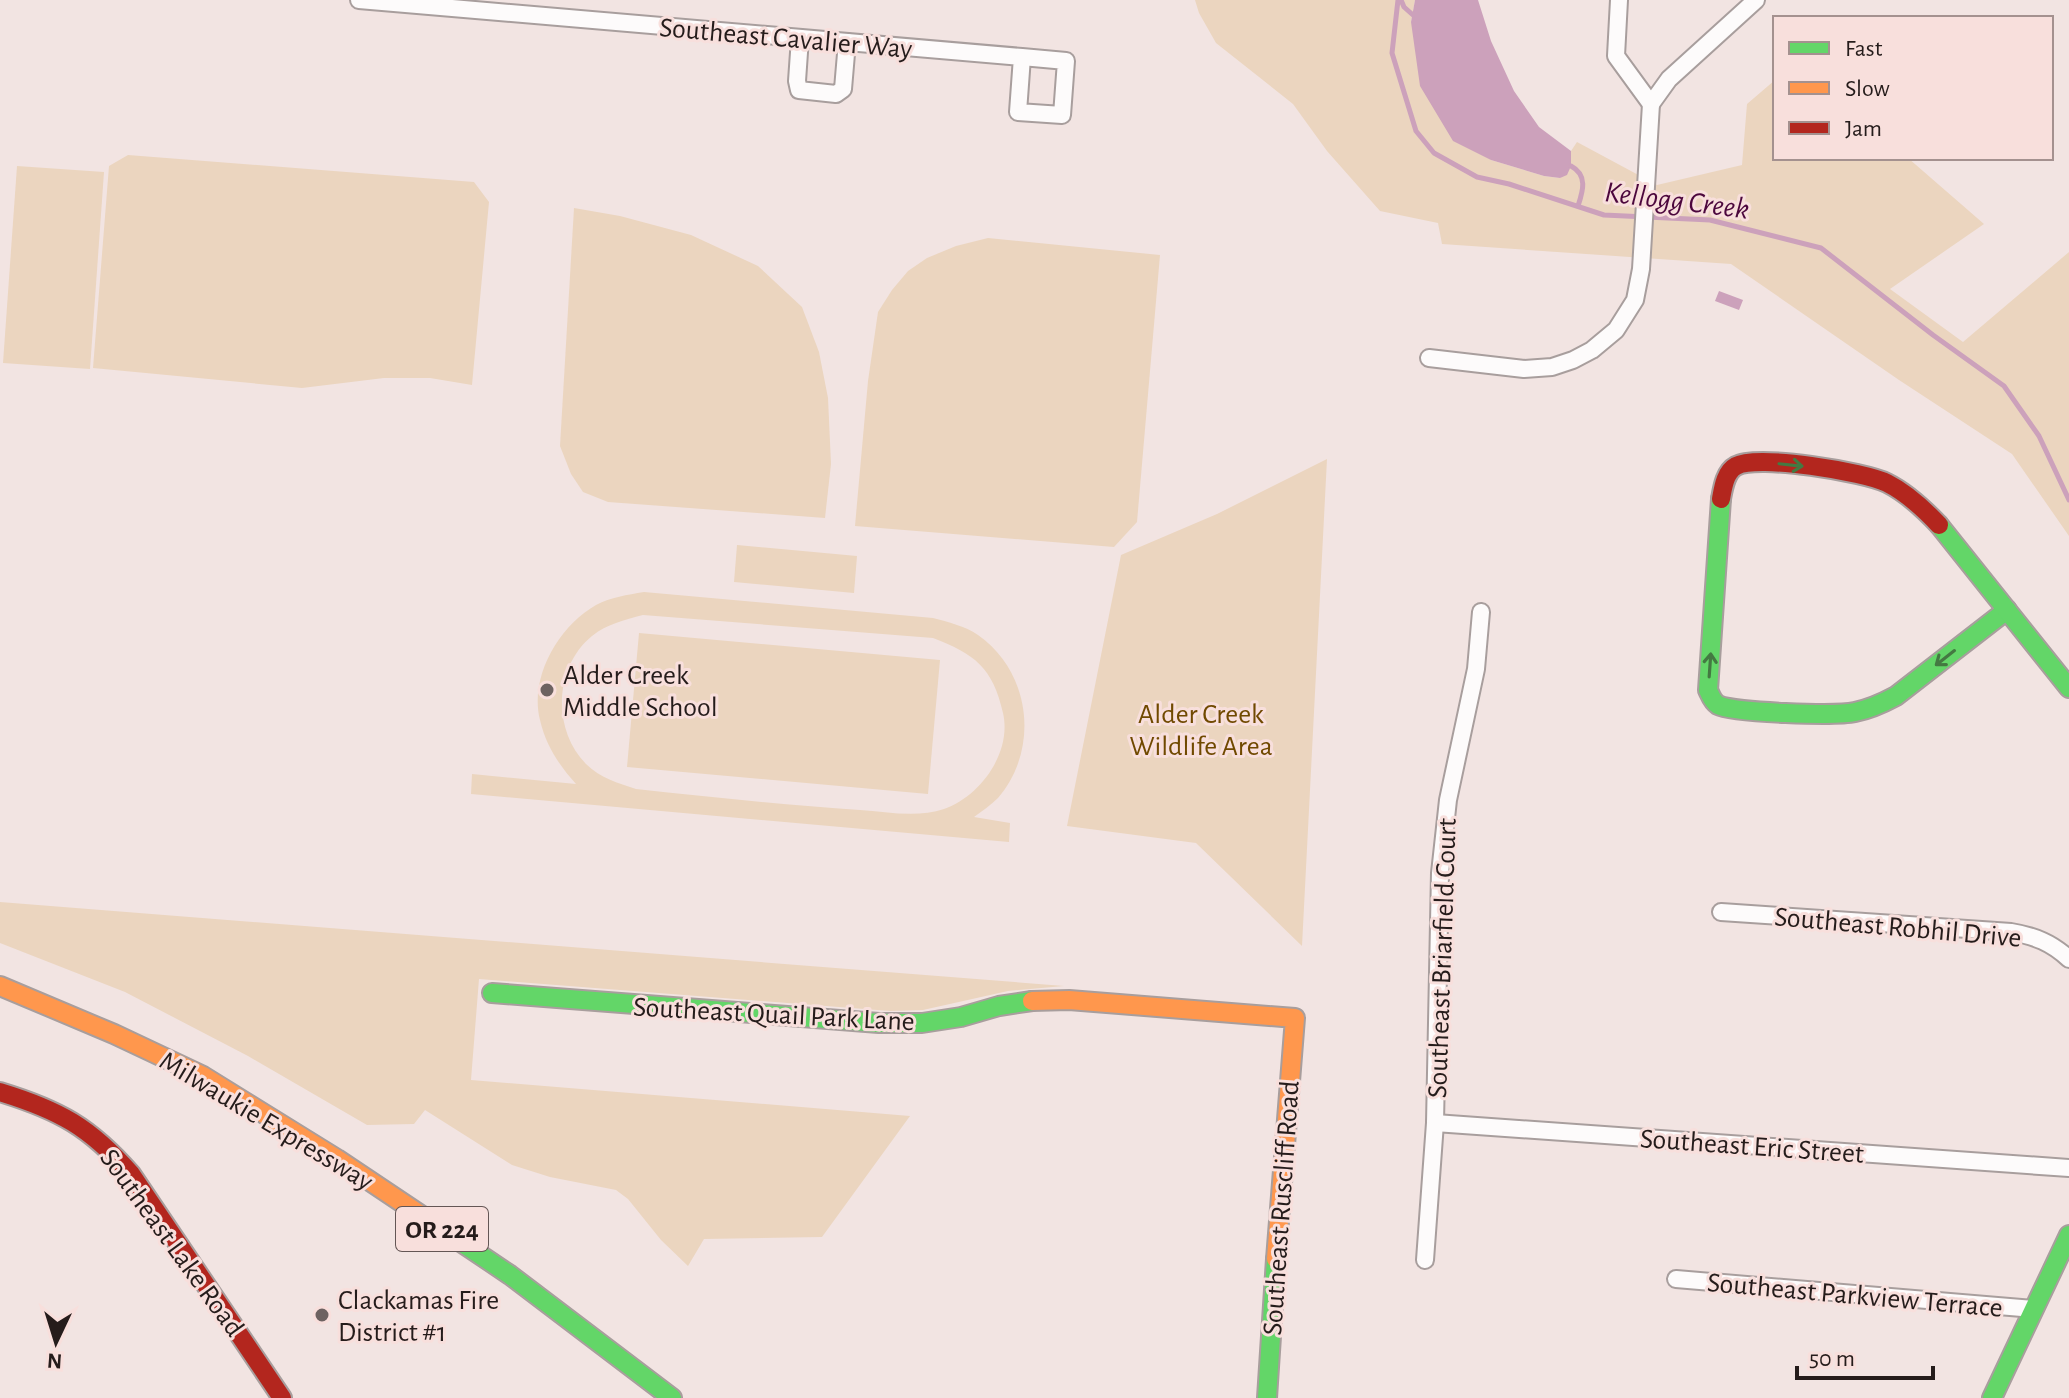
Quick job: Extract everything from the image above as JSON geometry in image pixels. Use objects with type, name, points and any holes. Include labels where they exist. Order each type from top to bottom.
[{"type":"main road","points":[[2007,610],[1910,686],[1878,705],[1836,715],[1721,707],[1713,701],[1708,690],[1721,500],[1725,481],[1735,466],[1754,462],[1849,471],[1881,480],[1910,497],[1938,524],[2007,610],[2069,688]]},
{"type":"main road","name":"Milwaukie Expressway","points":[[0,986],[203,1076],[337,1159],[510,1275],[672,1398]]},
{"type":"main road","name":"Southeast Quail Park Lane","points":[[492,993],[879,1023],[922,1023],[961,1017],[999,1006],[1069,1000],[1295,1018]]},
{"type":"main road","name":"Southeast Ruscliff Road","points":[[1267,1398],[1295,1018]]},
{"type":"main road","name":"Southeast Lake Road","points":[[0,1092],[53,1109],[82,1126],[109,1148],[131,1174],[282,1398]]},
{"type":"main road","points":[[1992,1398],[2069,1235]]},
{"type":"street","name":"Southeast Cavalier Way","points":[[359,0],[1022,57]]},
{"type":"street","points":[[1619,0],[1616,56],[1651,104]]},
{"type":"street","points":[[1429,358],[1538,369],[1552,367],[1592,350],[1616,330],[1635,300],[1641,269],[1651,104],[1669,79],[1756,0]]},
{"type":"street","points":[[800,38],[799,90],[836,94],[843,89],[847,42]]},
{"type":"street","name":"Southeast Briarfield Court","points":[[1425,1260],[1435,1123],[1440,873],[1448,800],[1476,669],[1481,612]]},
{"type":"street","name":"Southeast Robhil Drive","points":[[1721,912],[2011,932],[2048,943],[2069,959]]},
{"type":"street","name":"Southeast Eric Street","points":[[1435,1123],[2069,1168]]},
{"type":"street","name":"Southeast Parkview Terrace","points":[[1676,1279],[2034,1309]]},
{"type":"green space","points":[[1195,0],[1415,0],[1411,22],[1491,160],[1560,178],[1571,167],[1571,151],[1577,142],[1657,185],[1742,165],[1747,104],[1773,82],[1773,160],[1910,160],[1984,224],[1890,289],[1963,342],[2069,252],[2069,536],[2012,454],[1731,264],[1442,244],[1438,223],[1380,211],[1327,151],[1293,104],[1216,43]]},
{"type":"green space","points":[[128,155],[474,182],[489,202],[472,385],[430,378],[384,378],[302,388],[93,368],[109,166]]},
{"type":"green space","points":[[17,166],[104,172],[90,369],[3,363]]},
{"type":"green space","points":[[574,208],[620,216],[691,235],[758,266],[802,307],[819,352],[828,398],[831,464],[825,518],[608,502],[583,492],[571,474],[560,446]]},
{"type":"green space","points":[[988,238],[1160,255],[1137,522],[1114,547],[855,526],[868,381],[878,312],[908,271],[927,258]]},
{"type":"green space","name":"Alder Creek Wildlife Area","points":[[1327,459],[1302,946],[1196,843],[1067,826],[1121,555],[1217,514]]},
{"type":"green space","points":[[737,545],[857,556],[854,593],[734,582]]},
{"type":"green space","points":[[644,592],[933,618],[978,635],[996,651],[1009,669],[1019,690],[1024,712],[1020,757],[1011,778],[998,798],[974,817],[1010,823],[1009,842],[471,794],[472,774],[576,784],[554,755],[540,720],[539,687],[543,670],[559,639],[583,614],[607,600]],"holes":[[[643,615],[933,638],[971,657],[988,674],[999,698],[1005,728],[998,757],[981,783],[958,803],[934,812],[892,813],[636,789],[591,769],[575,750],[567,734],[563,717],[564,681],[579,649],[604,628]]]},
{"type":"green space","points":[[639,633],[940,660],[928,794],[627,767]]},
{"type":"green space","points":[[0,902],[1064,986],[1008,991],[923,1010],[890,1011],[479,979],[471,1080],[910,1116],[822,1237],[704,1239],[688,1266],[661,1240],[628,1199],[616,1190],[550,1177],[512,1165],[425,1110],[414,1124],[367,1125],[248,1056],[125,992],[0,943]]},
{"type":"shaded area","points":[[1415,0],[1478,0],[1491,41],[1514,91],[1539,127],[1571,151],[1571,166],[1567,175],[1560,178],[1544,176],[1491,160],[1453,141],[1420,86],[1411,22]]},
{"type":"shaded area","points":[[1719,291],[1743,300],[1739,310],[1715,301]]},
{"type":"waterway","name":"Kellogg Creek","points":[[1398,0],[1392,53],[1416,131],[1434,153],[1477,177],[1509,184],[1604,215],[1710,220],[1821,248],[2004,386],[2039,436],[2069,500]]},
{"type":"waterway","points":[[1401,0],[1413,15]]},
{"type":"waterway","points":[[1571,166],[1582,179],[1578,206]]},
{"type":"traffic: fast","points":[[1721,499],[1708,690],[1718,705],[1743,710],[1808,714],[1866,709],[1896,696],[2007,610]]},
{"type":"traffic: fast","points":[[1939,525],[2069,688]]},
{"type":"traffic: fast","points":[[492,993],[879,1023],[922,1023],[1032,1001]]},
{"type":"traffic: fast","points":[[449,1234],[510,1275],[672,1398]]},
{"type":"traffic: fast","points":[[1992,1398],[2069,1235]]},
{"type":"traffic: fast","points":[[1267,1398],[1276,1259]]},
{"type":"traffic: slow","points":[[0,986],[203,1076],[337,1159],[449,1234]]},
{"type":"traffic: slow","points":[[1032,1001],[1069,1000],[1295,1018],[1276,1259]]},
{"type":"traffic: jam","points":[[1721,499],[1727,476],[1736,466],[1787,463],[1857,474],[1887,483],[1915,502],[1939,525]]},
{"type":"traffic: jam","points":[[0,1092],[57,1113],[72,1122],[102,1144],[131,1174],[282,1398]]},
{"type":"place","name":"Alder Creek Middle School","points":[[547,690]]},
{"type":"place","name":"Clackamas Fire District #1","points":[[322,1315]]}]
